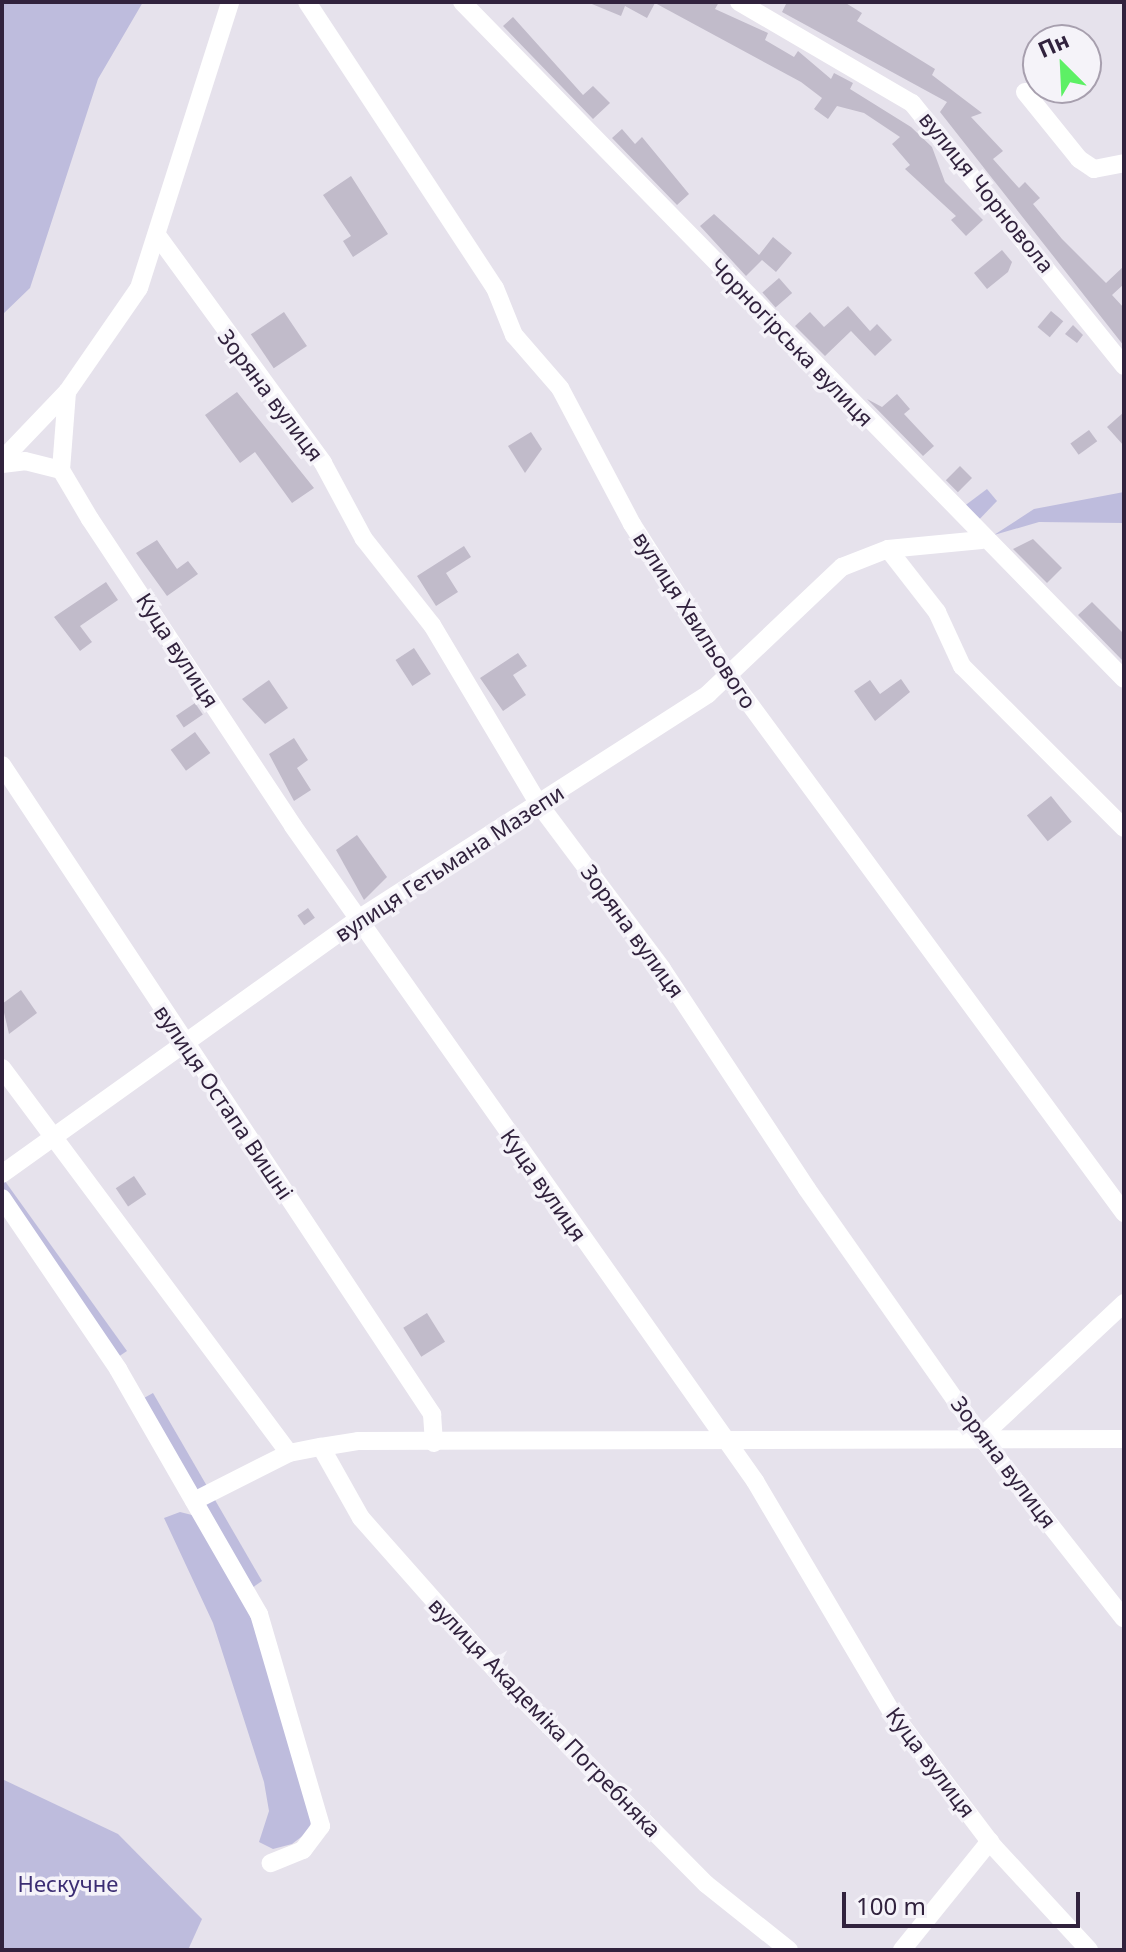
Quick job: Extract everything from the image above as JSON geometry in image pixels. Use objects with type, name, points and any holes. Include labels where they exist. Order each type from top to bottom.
[{"type":"street","points":[[2,462],[67,392],[127,311],[157,235],[230,2]]},
{"type":"street","name":"вулиця Хвильового","points":[[307,2],[495,288],[514,335],[560,388],[632,524],[729,676],[1124,1213]]},
{"type":"street","name":"Чорногірська вулиця","points":[[462,2],[982,540],[1124,679]]},
{"type":"street","name":"вулиця Чорновола","points":[[739,2],[912,103],[1124,366]]},
{"type":"street","points":[[1035,104],[1079,159],[1094,169],[1124,163]]},
{"type":"street","name":"Зоряна вулиця","points":[[157,235],[323,463],[364,539],[432,625],[538,803],[662,969],[981,1437],[1124,1619]]},
{"type":"street","points":[[2,462],[25,461],[61,470],[67,392]]},
{"type":"street","name":"Куца вулиця","points":[[61,470],[358,919],[723,1441],[755,1481],[891,1711],[990,1841],[1089,1950]]},
{"type":"street","name":"вулиця Гетьмана Мазепи","points":[[2,1174],[358,919],[729,676],[827,578],[888,549],[982,540]]},
{"type":"street","points":[[888,549],[937,612],[962,666],[1124,828]]},
{"type":"street","name":"вулиця Остапа Вишні","points":[[2,765],[181,1044],[424,1401],[434,1443]]},
{"type":"street","points":[[2,1068],[50,1137],[229,1364],[289,1453]]},
{"type":"street","points":[[2,1198],[118,1369],[259,1614],[320,1813],[314,1840],[270,1863]]},
{"type":"street","points":[[981,1437],[1010,1418],[1124,1303]]},
{"type":"street","points":[[194,1501],[289,1453],[321,1447],[981,1437],[1124,1439]]},
{"type":"street","name":"вулиця Академіка Погребняка","points":[[321,1447],[361,1518],[509,1685],[706,1884],[789,1950]]},
{"type":"street","points":[[902,1950],[990,1841]]},
{"type":"green space","points":[[2,2],[143,2],[98,79],[30,288],[2,315]]},
{"type":"green space","points":[[987,489],[997,501],[972,527],[963,507]]},
{"type":"green space","points":[[1124,492],[1124,523],[1039,522],[994,535],[1034,509]]},
{"type":"green space","points":[[2,1177],[127,1351],[118,1357],[2,1194]]},
{"type":"green space","points":[[153,1393],[262,1581],[252,1588],[144,1398]]},
{"type":"green space","points":[[180,1512],[196,1516],[252,1616],[313,1812],[309,1831],[292,1844],[273,1849],[259,1842],[269,1811],[264,1782],[213,1623],[164,1518]]},
{"type":"green space","name":"Нескучне","points":[[2,1779],[118,1834],[202,1919],[188,1950],[2,1950]]},
{"type":"building","points":[[587,2],[719,2],[715,9],[768,33],[765,40],[794,57],[798,51],[831,79],[834,73],[853,83],[850,89],[911,127],[932,147],[945,182],[983,220],[966,236],[951,220],[956,216],[905,169],[910,165],[892,144],[900,137],[864,113],[837,106],[828,119],[814,109],[822,98],[801,82],[655,3],[647,18],[625,6],[621,16]]},
{"type":"building","points":[[787,2],[844,2],[862,13],[857,21],[935,69],[932,75],[982,113],[971,117],[1003,151],[993,159],[1019,188],[1025,182],[1040,198],[1033,204],[1062,239],[1106,283],[1124,266],[1124,284],[1112,295],[1124,308],[1124,346],[940,112],[947,102],[782,12]]},
{"type":"building","points":[[513,17],[583,95],[593,86],[610,103],[593,119],[503,26]]},
{"type":"building","points":[[622,129],[635,144],[642,137],[689,194],[677,205],[612,138]]},
{"type":"building","points":[[351,176],[388,234],[353,257],[343,241],[351,236],[323,195]]},
{"type":"building","points":[[714,214],[759,255],[773,237],[792,253],[776,272],[762,260],[746,276],[700,226]]},
{"type":"building","points":[[1002,250],[1012,262],[1008,272],[987,289],[974,273]]},
{"type":"building","points":[[779,278],[792,293],[776,308],[762,292]]},
{"type":"building","points":[[848,306],[870,331],[877,324],[892,340],[875,356],[851,331],[825,356],[795,326],[810,312],[824,327]]},
{"type":"building","points":[[1051,311],[1063,321],[1050,337],[1038,327]]},
{"type":"building","points":[[284,312],[307,346],[274,368],[251,334]]},
{"type":"building","points":[[1073,325],[1083,335],[1077,343],[1065,334]]},
{"type":"building","points":[[237,392],[314,488],[292,503],[255,452],[240,463],[205,415]]},
{"type":"building","points":[[897,394],[910,409],[904,414],[934,446],[923,456],[867,399],[882,407]]},
{"type":"building","points":[[1124,412],[1124,446],[1107,427]]},
{"type":"building","points":[[1089,430],[1097,441],[1079,455],[1070,444]]},
{"type":"building","points":[[531,432],[542,449],[525,473],[508,446]]},
{"type":"building","points":[[960,466],[972,478],[958,492],[946,480]]},
{"type":"building","points":[[1033,539],[1062,568],[1047,583],[1013,549]]},
{"type":"building","points":[[157,540],[177,569],[188,561],[198,574],[167,596],[136,553]]},
{"type":"building","points":[[464,546],[471,557],[446,573],[458,592],[436,606],[417,576]]},
{"type":"building","points":[[106,582],[118,600],[80,626],[92,642],[80,651],[54,617]]},
{"type":"building","points":[[1092,602],[1124,634],[1124,662],[1078,615]]},
{"type":"building","points":[[414,648],[431,674],[412,686],[396,660]]},
{"type":"building","points":[[518,653],[527,666],[513,675],[526,695],[503,711],[480,678]]},
{"type":"building","points":[[901,679],[910,692],[875,721],[854,691],[870,680],[880,694]]},
{"type":"building","points":[[269,680],[288,708],[265,724],[242,699]]},
{"type":"building","points":[[195,703],[203,715],[184,727],[176,716]]},
{"type":"building","points":[[195,732],[210,753],[186,771],[171,750]]},
{"type":"building","points":[[294,738],[308,760],[297,768],[311,790],[294,801],[269,754]]},
{"type":"building","points":[[1051,796],[1072,822],[1048,841],[1027,816]]},
{"type":"building","points":[[357,835],[387,877],[364,900],[336,850]]},
{"type":"building","points":[[308,908],[315,918],[304,925],[297,915]]},
{"type":"building","points":[[21,990],[37,1013],[9,1034],[2,1004]]},
{"type":"building","points":[[134,1176],[146,1194],[128,1207],[116,1188]]},
{"type":"building","points":[[427,1313],[445,1342],[421,1357],[403,1328]]}]
